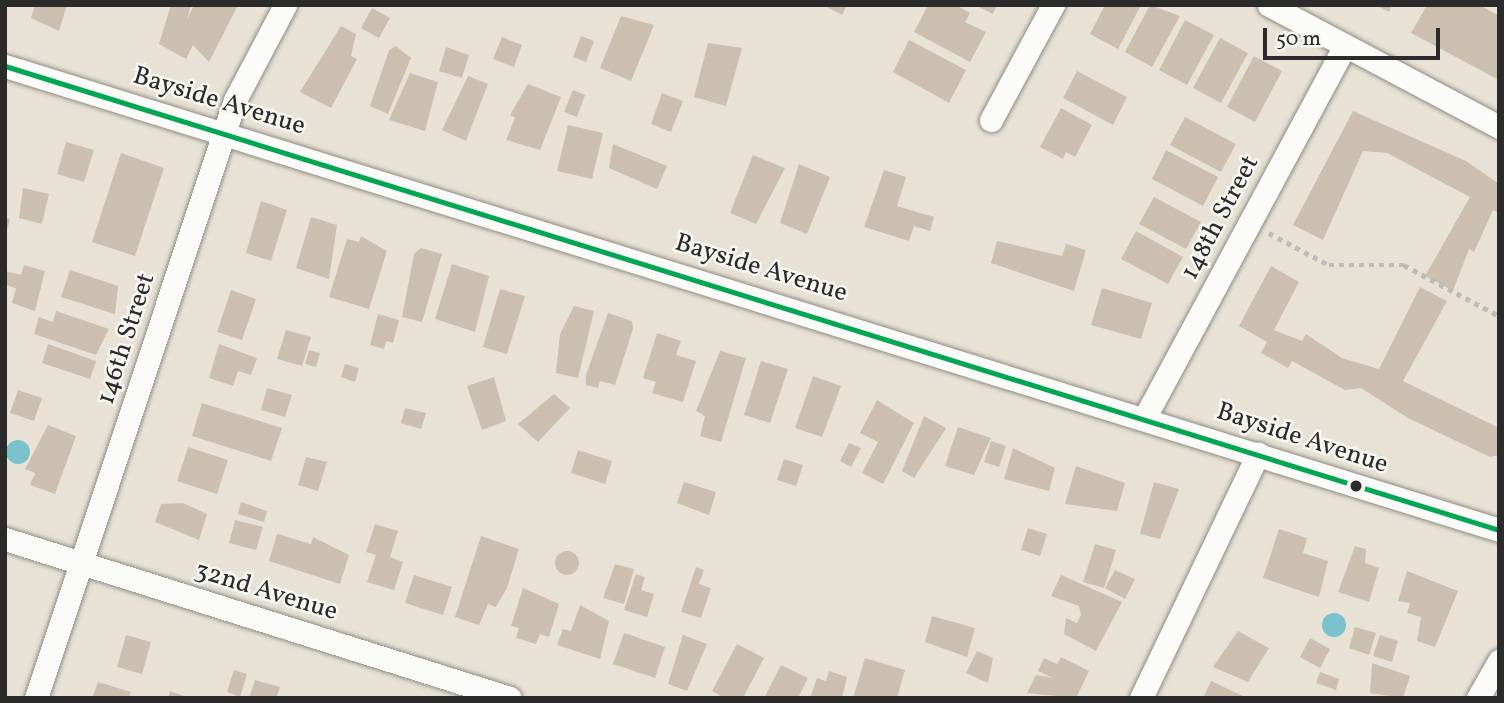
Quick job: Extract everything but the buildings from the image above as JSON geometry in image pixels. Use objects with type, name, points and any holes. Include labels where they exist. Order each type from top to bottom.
[{"type":"street","name":"146th Street","points":[[36,698],[224,132],[285,5]]},
{"type":"street","points":[[991,120],[1053,5]]},
{"type":"street","points":[[1269,5],[1499,127]]},
{"type":"street","name":"148th Street","points":[[1145,417],[1345,46]]},
{"type":"street","name":"Bayside Avenue","points":[[5,66],[1145,417],[1499,530]]},
{"type":"street","points":[[1141,698],[1258,454]]},
{"type":"street","name":"32nd Avenue","points":[[5,539],[510,698]]},
{"type":"street","points":[[1478,698],[1499,661]]},
{"type":"path","points":[[1268,232],[1329,265],[1404,265],[1499,316]]},
{"type":"water","points":[[18,440],[27,443],[30,452],[27,461],[18,464],[9,461],[6,452],[9,443]]},
{"type":"water","points":[[1334,613],[1345,620],[1346,625],[1339,636],[1334,637],[1323,630],[1322,625],[1329,614]]},
{"type":"transit line","points":[[5,66],[1499,530]]}]
